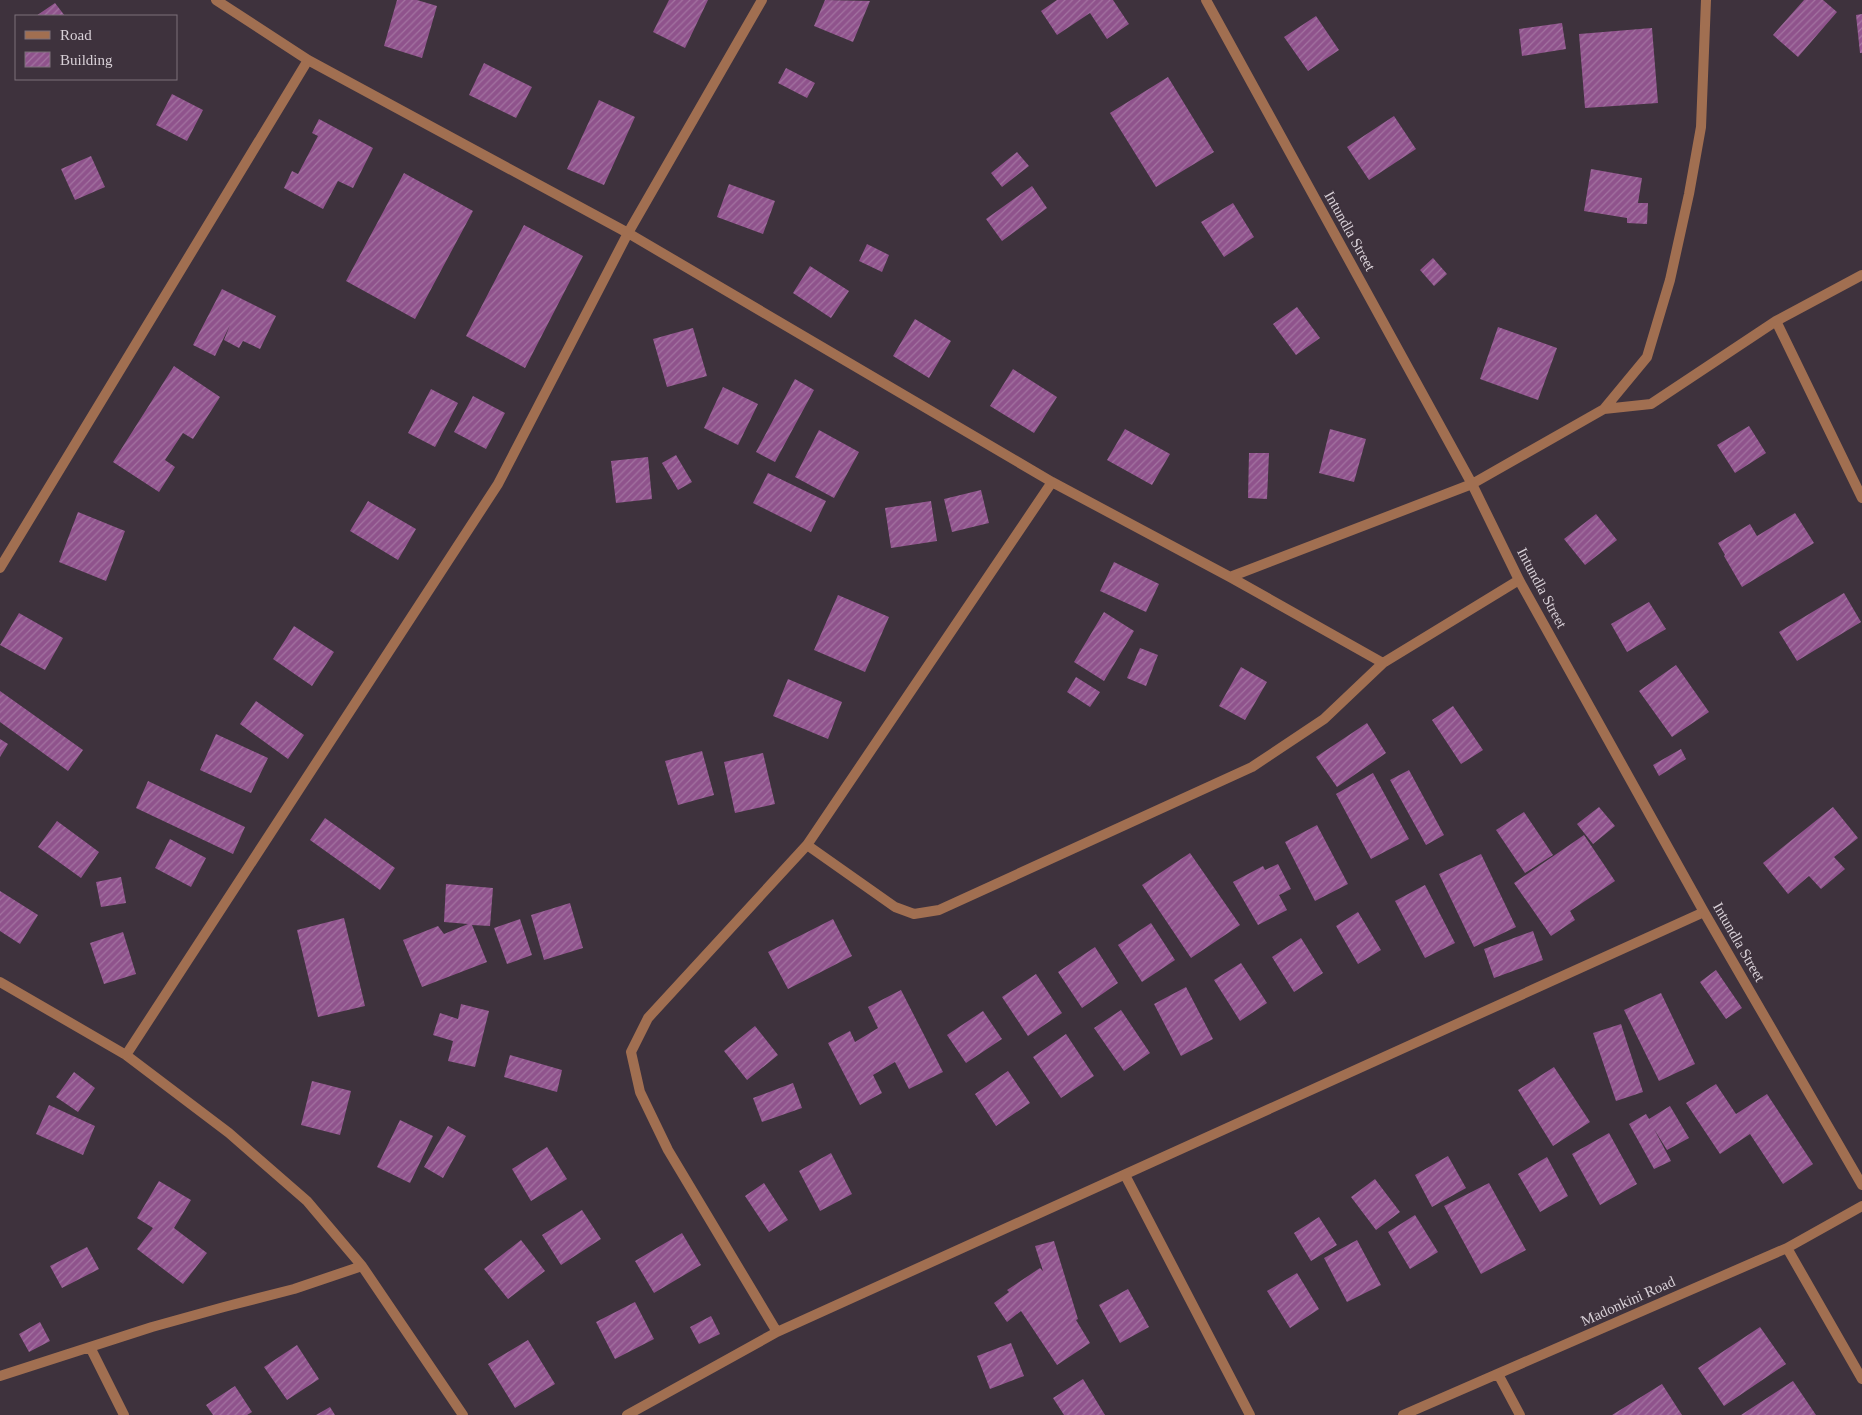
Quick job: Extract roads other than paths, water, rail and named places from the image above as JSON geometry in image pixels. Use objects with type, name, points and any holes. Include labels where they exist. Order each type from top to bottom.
[{"type":"street","points":[[216,0],[308,60],[628,233],[1052,482],[1230,577],[1383,663]]},
{"type":"street","points":[[126,1056],[498,484],[628,233],[762,0]]},
{"type":"street","name":"Intundla Street","points":[[1206,0],[1472,484],[1519,580],[1704,912],[1862,1185]]},
{"type":"street","points":[[1230,577],[1472,484],[1604,409],[1647,357],[1670,280],[1689,194],[1701,127],[1706,0]]},
{"type":"street","points":[[0,568],[308,60]]},
{"type":"street","points":[[1604,409],[1652,404],[1776,321],[1862,275]]},
{"type":"street","points":[[1776,321],[1862,498]]},
{"type":"street","points":[[777,1332],[668,1150],[640,1092],[631,1052],[648,1018],[807,845],[1052,482]]},
{"type":"street","points":[[807,845],[895,907],[914,914],[939,910],[1252,767],[1324,719],[1383,663],[1519,580]]},
{"type":"street","points":[[627,1415],[777,1332],[1704,912]]},
{"type":"street","points":[[0,982],[126,1056],[229,1133],[307,1201],[362,1266],[463,1415]]},
{"type":"street","points":[[1125,1175],[1250,1415]]},
{"type":"street","name":"Madonkini Road","points":[[1403,1415],[1787,1248],[1862,1206]]},
{"type":"street","points":[[1787,1248],[1862,1379]]},
{"type":"street","points":[[0,1376],[215,1309],[294,1289],[362,1266]]},
{"type":"street","points":[[90,1347],[124,1415]]},
{"type":"street","points":[[1498,1374],[1520,1415]]}]
